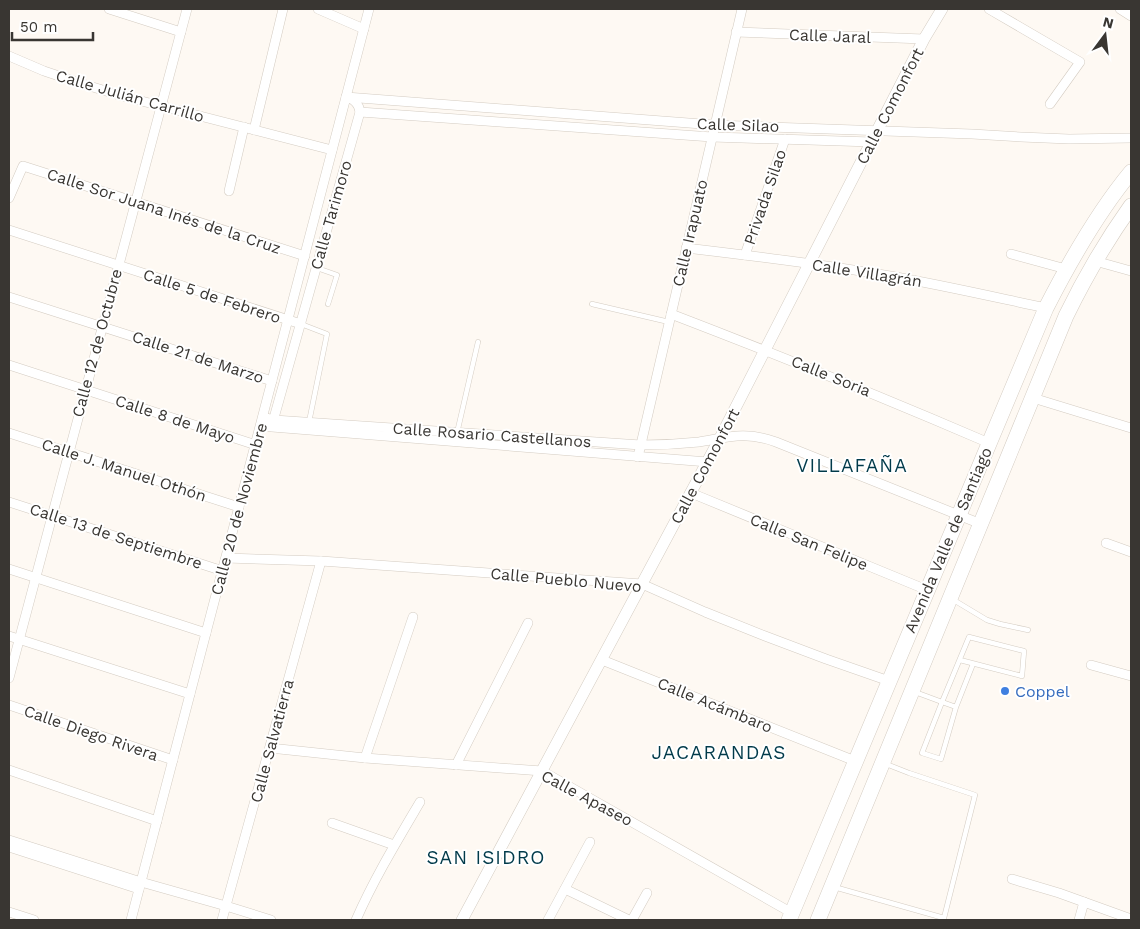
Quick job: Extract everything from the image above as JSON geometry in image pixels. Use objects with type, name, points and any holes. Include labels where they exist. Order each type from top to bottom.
[{"type":"main road","name":"Avenida Valle de Santiago","points":[[790,917],[1046,308],[1066,269],[1098,218],[1131,172]]},
{"type":"main road","name":"Avenida Valle de Santiago","points":[[818,920],[1066,316],[1095,261],[1131,206]]},
{"type":"street","points":[[109,9],[181,32]]},
{"type":"street","name":"Calle 12 de Octubre","points":[[9,678],[187,9]]},
{"type":"street","points":[[229,191],[249,129],[283,9]]},
{"type":"street","points":[[318,9],[364,28]]},
{"type":"street","points":[[360,112],[360,108],[354,101],[346,97],[369,9]]},
{"type":"street","name":"Calle Irapuato","points":[[638,457],[742,9]]},
{"type":"street","name":"Calle Comonfort","points":[[462,920],[708,462],[924,39],[942,9]]},
{"type":"street","points":[[989,9],[1080,62],[1050,104]]},
{"type":"street","points":[[1120,9],[1131,16]]},
{"type":"street","name":"Calle Jaral","points":[[736,32],[924,39]]},
{"type":"street","name":"Calle Julián Carrillo","points":[[9,56],[44,71],[83,84],[332,150]]},
{"type":"street","name":"Calle Silao","points":[[346,97],[715,125],[878,130],[1060,139],[1131,138]]},
{"type":"street","name":"Calle 20 de Noviembre","points":[[131,920],[346,97]]},
{"type":"street","name":"Calle Silao","points":[[360,112],[712,137],[872,142]]},
{"type":"street","name":"Calle Tarimoro","points":[[273,424],[360,112]]},
{"type":"street","name":"Privada Silao","points":[[745,255],[785,139]]},
{"type":"street","name":"Calle Sor Juana Inés de la Cruz","points":[[9,198],[23,166],[305,256]]},
{"type":"street","name":"Calle 5 de Febrero","points":[[9,230],[301,324]]},
{"type":"street","name":"Calle Villagrán","points":[[686,248],[810,263],[928,283],[1046,308]]},
{"type":"street","points":[[1011,254],[1066,269]]},
{"type":"street","points":[[1095,261],[1131,271]]},
{"type":"street","name":"Calle 21 de Marzo","points":[[9,297],[272,381]]},
{"type":"street","name":"Calle Soria","points":[[670,318],[766,350],[878,395],[989,443]]},
{"type":"street","name":"Calle 8 de Mayo","points":[[9,365],[256,445]]},
{"type":"street","points":[[1033,398],[1131,428]]},
{"type":"street","name":"Calle Rosario Castellanos","points":[[262,421],[273,424],[708,462]]},
{"type":"street","name":"Calle Rosario Castellanos","points":[[273,424],[309,422],[641,445],[681,444],[743,435],[765,438],[981,524]]},
{"type":"street","name":"Calle J. Manuel Othón","points":[[9,433],[239,507]]},
{"type":"street","name":"Calle San Felipe","points":[[691,493],[927,590]]},
{"type":"street","name":"Calle 13 de Septiembre","points":[[9,502],[223,571]]},
{"type":"street","points":[[1106,543],[1131,552]]},
{"type":"street","name":"Calle Pueblo Nuevo","points":[[226,558],[321,561],[642,584],[705,612],[826,660],[889,681]]},
{"type":"street","name":"Calle Salvatierra","points":[[222,920],[321,561]]},
{"type":"street","points":[[9,569],[206,633]]},
{"type":"street","points":[[365,758],[413,617]]},
{"type":"street","points":[[456,765],[528,623]]},
{"type":"street","points":[[9,636],[190,694]]},
{"type":"street","name":"Calle Acámbaro","points":[[602,660],[855,761]]},
{"type":"street","points":[[1091,665],[1131,676]]},
{"type":"street","name":"Calle Diego Rivera","points":[[9,705],[173,760]]},
{"type":"street","name":"Calle Apaseo","points":[[270,748],[365,758],[542,771],[790,917]]},
{"type":"street","points":[[9,770],[157,822]]},
{"type":"street","points":[[356,920],[394,845],[420,802]]},
{"type":"street","points":[[332,823],[394,845]]},
{"type":"street","points":[[9,840],[140,886]]},
{"type":"street","points":[[548,920],[590,842]]},
{"type":"street","points":[[9,847],[140,886],[226,906],[271,920]]},
{"type":"street","points":[[1012,879],[1131,919]]},
{"type":"street","points":[[565,889],[630,920],[646,893]]},
{"type":"street","points":[[1079,920],[1084,902]]},
{"type":"street","points":[[9,912],[34,920]]},
{"type":"lane","points":[[317,268],[337,275],[328,304]]},
{"type":"lane","points":[[592,304],[670,318]]},
{"type":"lane","points":[[301,324],[327,334],[309,422]]},
{"type":"lane","points":[[457,432],[478,342]]},
{"type":"lane","points":[[950,598],[987,620],[1028,630]]},
{"type":"lane","points":[[960,660],[1022,676],[1024,650],[969,637],[922,753],[941,758],[956,707],[973,664]]},
{"type":"lane","points":[[912,691],[956,707]]},
{"type":"lane","points":[[832,887],[944,918],[975,795],[882,763]]},
{"type":"place","name":"Coppel","points":[[1005,691]]},
{"type":"district","name":"VILLAFAÑA","points":[[852,465]]},
{"type":"district","name":"JACARANDAS","points":[[719,752]]},
{"type":"district","name":"SAN ISIDRO","points":[[486,857]]}]
